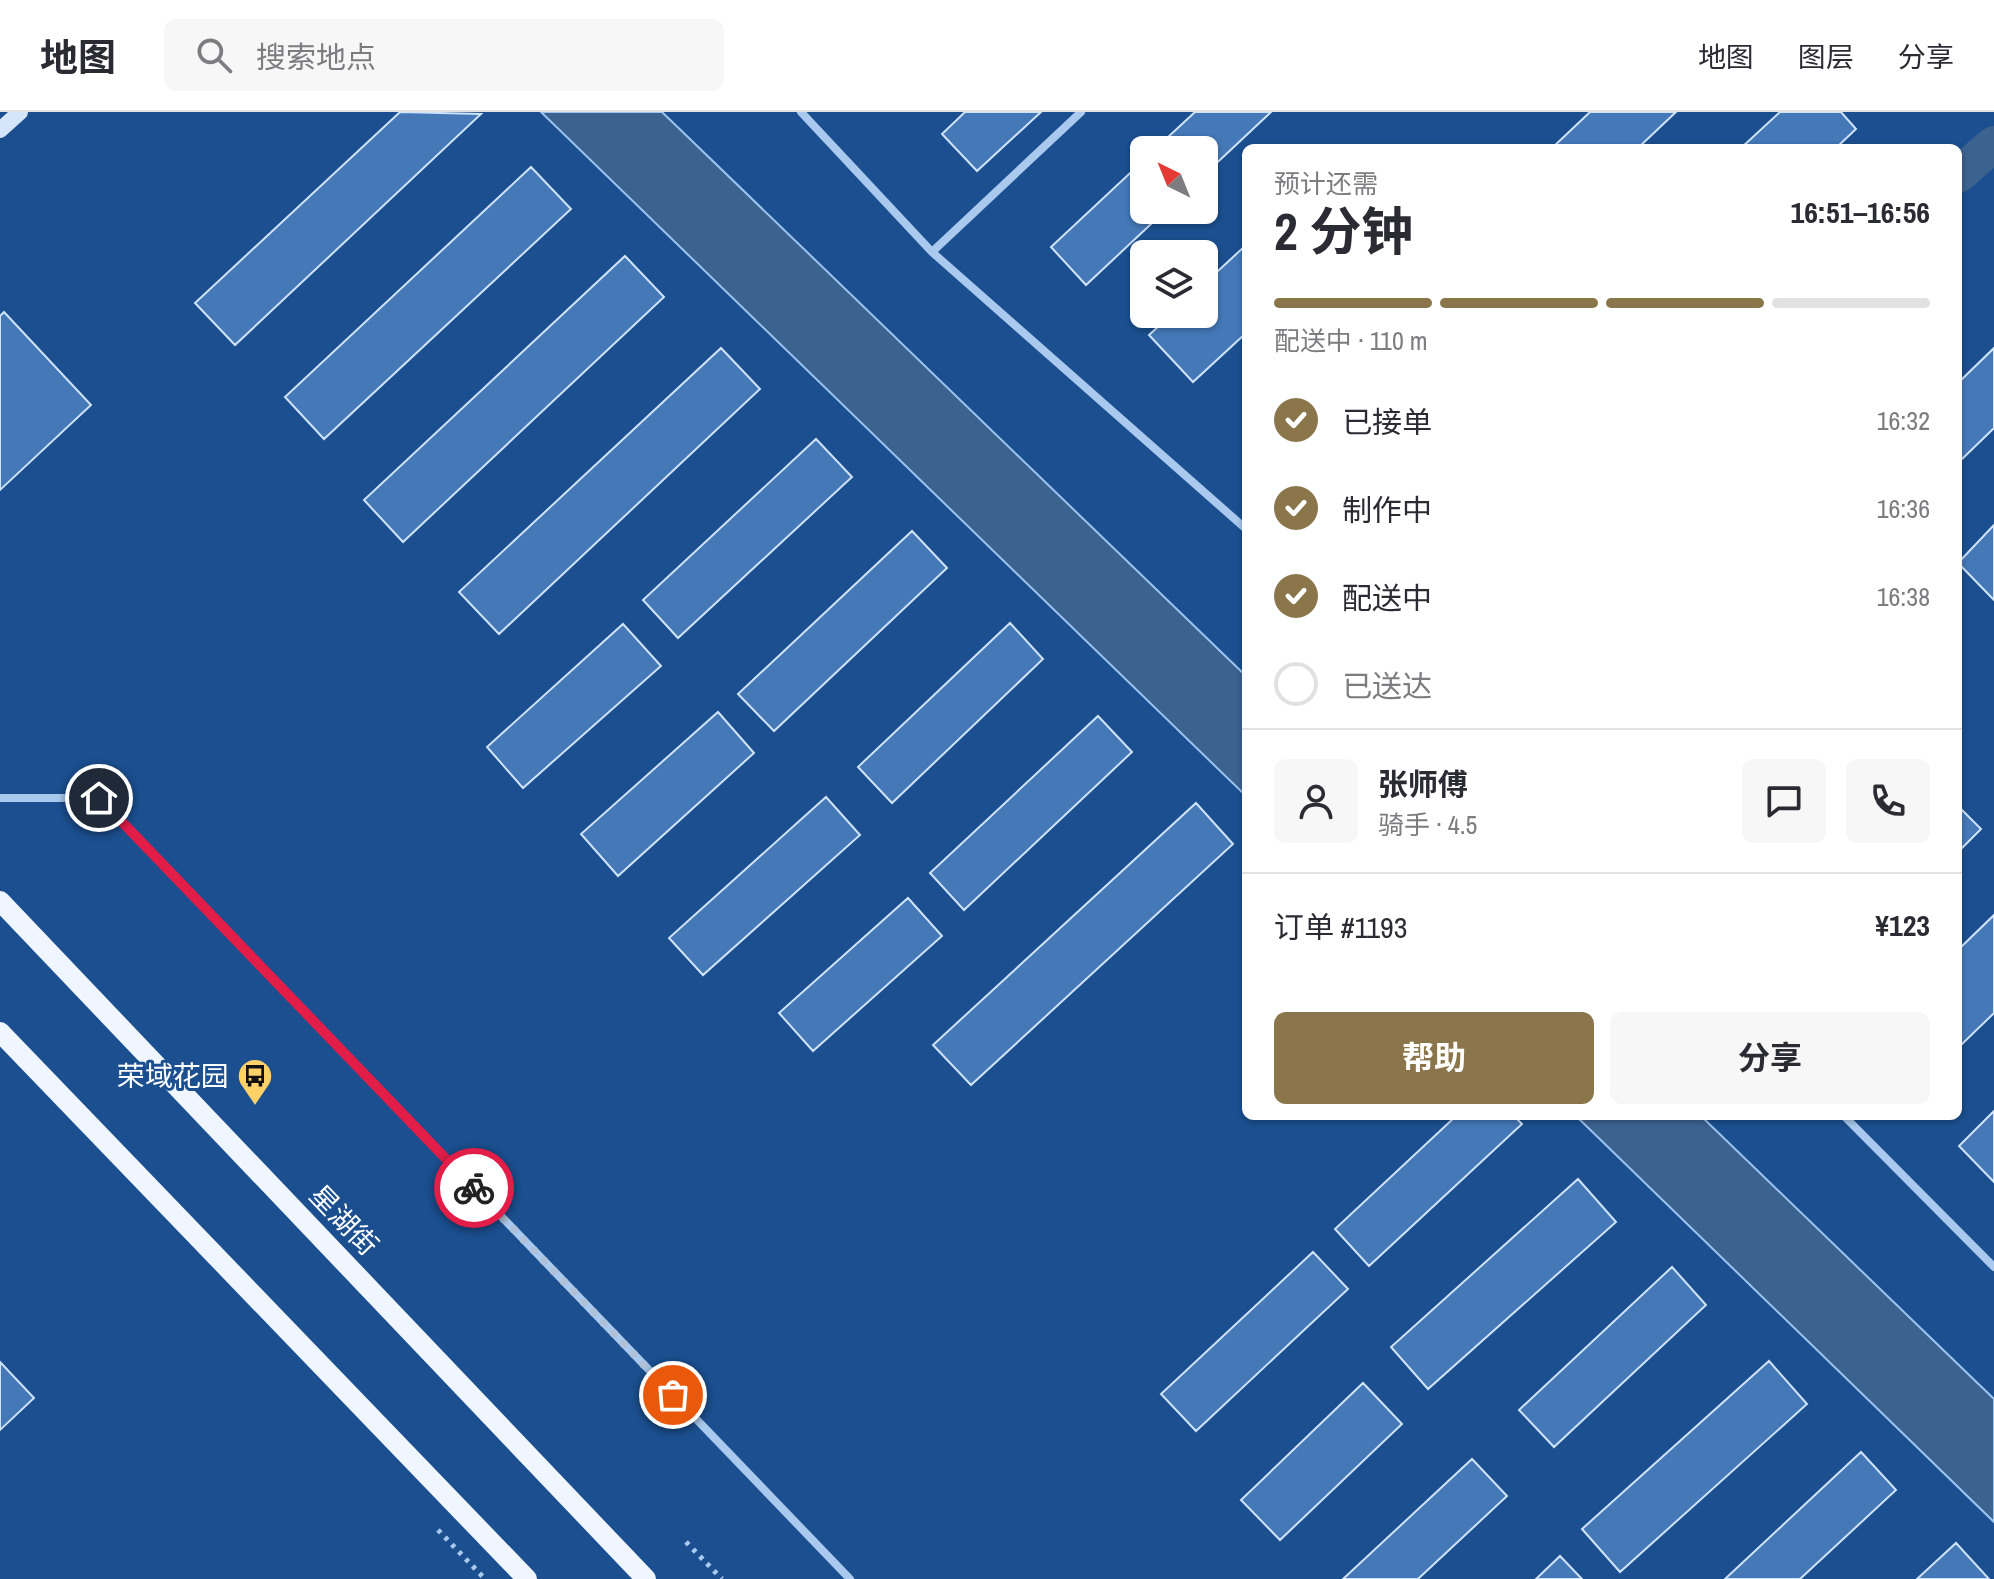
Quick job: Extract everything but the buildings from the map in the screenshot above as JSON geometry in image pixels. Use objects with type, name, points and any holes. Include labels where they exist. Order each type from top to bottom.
[{"type":"main road","points":[[0,130],[20,112]]},
{"type":"main road","name":"星湖街","points":[[0,901],[646,1579]]},
{"type":"main road","points":[[0,1032],[527,1579]]},
{"type":"street","points":[[801,112],[932,252],[1242,525]]},
{"type":"street","points":[[932,252],[1081,112]]},
{"type":"street","points":[[0,798],[99,798],[850,1579]]},
{"type":"street","points":[[1848,1120],[1994,1267]]},
{"type":"path","points":[[686,1542],[722,1579]]},
{"type":"water","points":[[541,112],[662,112],[1242,672],[1242,792]]},
{"type":"water","points":[[1580,1120],[1705,1120],[1994,1399],[1994,1522]]},
{"type":"waterway","points":[[1962,172],[1994,144]]},
{"type":"way so far","points":[[474,1188],[673,1395]]},
{"type":"place","name":"荣域花园","points":[[255,1107]]},
{"type":"route","points":[[99,798],[474,1188]]}]
